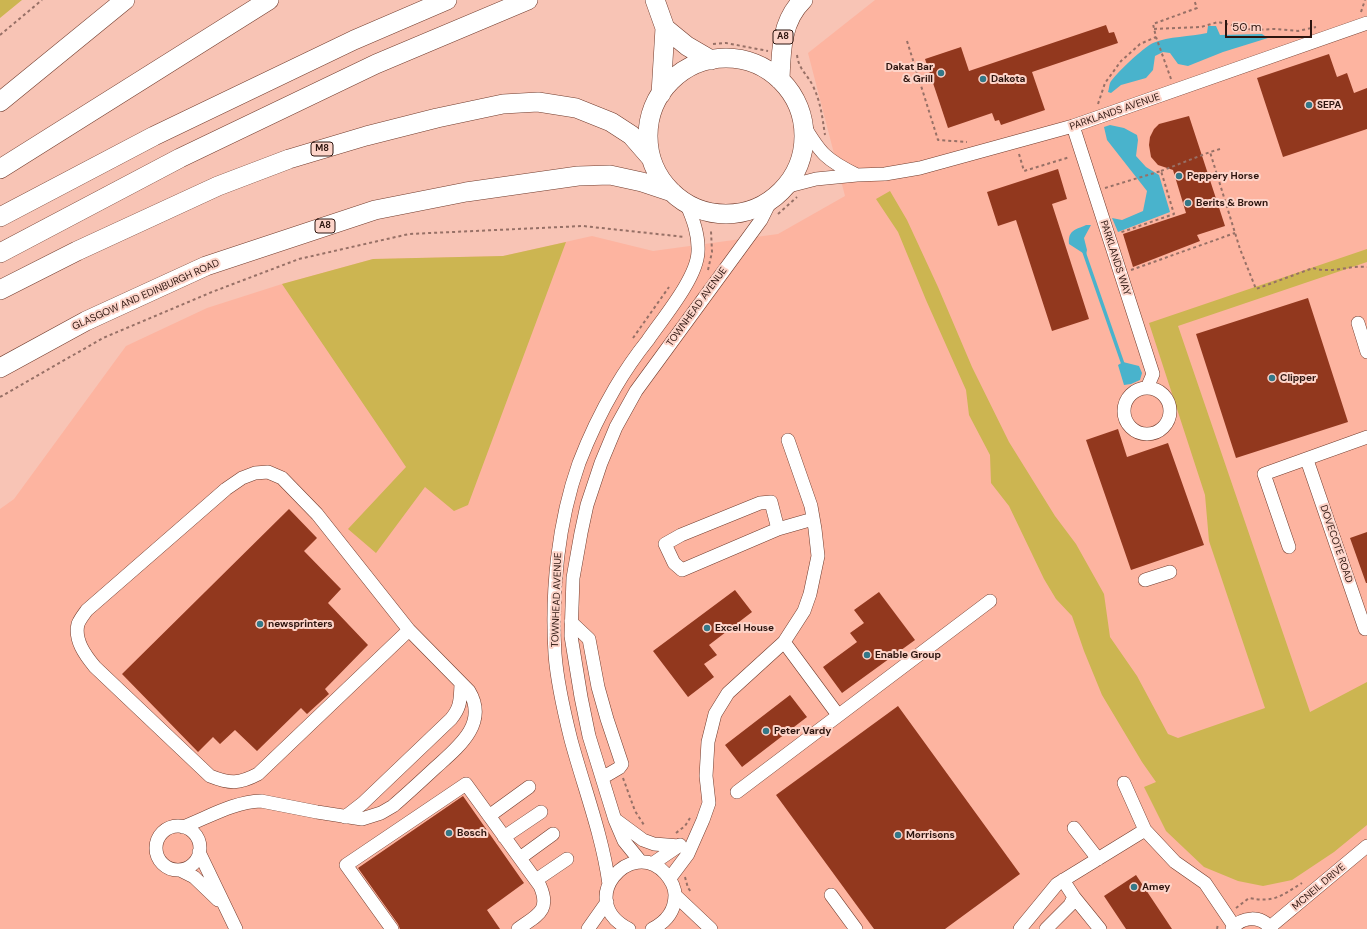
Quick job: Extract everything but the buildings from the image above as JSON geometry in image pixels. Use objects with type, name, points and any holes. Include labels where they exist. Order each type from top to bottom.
[{"type":"highway","points":[[0,102],[125,0]]},
{"type":"highway","points":[[0,169],[269,0]]},
{"type":"highway","points":[[0,217],[154,136],[354,40],[447,0]]},
{"type":"highway","points":[[0,253],[187,154],[376,64],[528,0]]},
{"type":"highway","points":[[655,0],[665,28],[661,94]]},
{"type":"highway","name":"A8","points":[[780,80],[782,40],[789,18],[803,0]]},
{"type":"highway","points":[[665,28],[692,49],[712,52]]},
{"type":"highway","points":[[679,198],[663,182],[656,171],[651,158],[648,142],[649,125],[653,109],[661,94],[671,82],[712,52]]},
{"type":"highway","name":"GLASGOW AND EDINBURGH ROAD","points":[[0,368],[86,321],[206,266],[375,210],[466,192],[578,176],[610,175],[642,182],[707,212],[729,214],[744,212],[758,207],[773,209],[793,191],[795,173],[801,158],[804,141],[803,124],[800,112],[795,100],[780,80],[768,71],[755,64],[741,60],[726,59],[712,52]]},
{"type":"highway","name":"M8","points":[[0,290],[77,251],[218,186],[290,159],[366,136],[437,118],[503,104],[538,102],[576,108],[611,122],[631,135],[651,158]]},
{"type":"street","name":"PARKLANDS AVENUE","points":[[793,191],[816,179],[885,174],[920,168],[1073,126],[1367,23]]},
{"type":"street","name":"PARKLANDS AVENUE","points":[[803,124],[816,146],[828,158],[841,167],[858,175]]},
{"type":"street","name":"PARKLANDS WAY","points":[[1073,126],[1153,374],[1147,388]]},
{"type":"street","name":"TOWNHEAD AVENUE","points":[[609,884],[600,838],[571,740],[562,699],[555,654],[555,607],[558,556],[566,508],[579,464],[597,420],[615,388],[684,288],[695,267],[699,253],[697,234],[679,198]]},
{"type":"street","name":"TOWNHEAD AVENUE","points":[[670,878],[662,870],[646,863],[624,841],[615,820],[588,736],[582,703],[571,636],[573,578],[586,512],[601,463],[616,427],[636,391],[761,220],[773,209]]},
{"type":"street","points":[[1358,323],[1367,352]]},
{"type":"street","points":[[1289,547],[1264,474],[1307,460],[1367,437]]},
{"type":"street","points":[[652,929],[661,924],[669,916],[674,906],[675,895],[670,878],[688,854],[709,803],[706,776],[708,742],[715,714],[728,694],[784,642],[804,611],[810,594],[818,556],[813,519],[811,506],[788,440]]},
{"type":"street","name":"DOVECOTE ROAD","points":[[1307,460],[1365,628]]},
{"type":"street","points":[[183,827],[237,804],[261,800],[317,812],[362,819],[381,813],[393,806],[461,744],[472,728],[476,711],[473,698],[469,691],[461,685],[409,630],[317,514],[282,478],[268,472],[255,473],[242,478],[226,489],[87,610],[78,623],[77,636],[83,652],[95,667],[210,776],[223,781],[236,782],[246,780],[258,774],[409,630]]},
{"type":"street","points":[[778,529],[771,502],[760,503],[681,535],[665,544],[674,563],[682,570],[778,529],[813,519]]},
{"type":"street","points":[[1145,580],[1170,572]]},
{"type":"street","points":[[737,792],[990,601]]},
{"type":"street","name":"TOWNHEAD AVENUE","points":[[571,622],[589,639],[601,700],[622,764],[619,768],[602,778]]},
{"type":"street","points":[[784,642],[838,715]]},
{"type":"street","points":[[345,817],[363,803],[451,719],[458,711],[460,705],[461,685]]},
{"type":"street","points":[[1124,783],[1145,830],[1175,862],[1205,883],[1233,928],[1241,921],[1247,919],[1256,919],[1271,928]]},
{"type":"street","points":[[392,929],[346,865],[466,784],[536,880],[544,896],[544,906],[539,913],[518,929]]},
{"type":"street","points":[[489,816],[528,786]]},
{"type":"street","points":[[504,837],[541,812]]},
{"type":"street","points":[[215,814],[199,846],[197,859],[193,864],[187,868],[173,870],[162,863],[158,857],[156,844],[162,832],[175,826],[183,827],[193,833],[199,846],[224,907],[236,929]]},
{"type":"street","points":[[615,820],[642,840],[654,844],[679,846]]},
{"type":"street","points":[[1074,828],[1098,859]]},
{"type":"street","points":[[1020,929],[1057,884],[1145,830]]},
{"type":"street","points":[[520,858],[553,834]]},
{"type":"street","points":[[629,929],[614,919],[609,911],[606,893],[614,875],[622,868],[631,864],[646,863],[695,836]]},
{"type":"street","name":"MCNEIL DRIVE","points":[[1271,928],[1367,846]]},
{"type":"street","points":[[536,880],[567,859]]},
{"type":"street","points":[[180,870],[194,877],[224,907]]},
{"type":"street","points":[[1063,880],[1074,897],[1100,929]]},
{"type":"street","points":[[675,895],[711,929]]},
{"type":"street","points":[[831,895],[856,929]]},
{"type":"street","points":[[1046,929],[1070,905],[1074,897]]},
{"type":"street","points":[[588,929],[607,902]]},
{"type":"path","points":[[0,35],[42,0]]},
{"type":"path","points":[[1176,91],[1156,37],[1154,24],[1197,8],[1194,0]]},
{"type":"path","points":[[1356,15],[1361,13],[1365,0]]},
{"type":"path","points":[[1154,29],[1201,27],[1218,22],[1253,30],[1275,29],[1298,31],[1319,26]]},
{"type":"path","points":[[1091,120],[1105,83],[1121,61],[1140,44],[1156,37]]},
{"type":"path","points":[[907,42],[938,140]]},
{"type":"path","points":[[712,52],[726,43],[781,53],[796,52],[798,64],[812,85],[822,107],[825,138]]},
{"type":"path","points":[[1094,191],[1161,171],[1220,149]]},
{"type":"path","points":[[1210,152],[1235,233],[1256,289],[1312,268],[1320,271],[1359,266],[1367,267]]},
{"type":"path","points":[[1124,231],[1174,214],[1161,171]]},
{"type":"path","points":[[773,209],[793,191]]},
{"type":"path","points":[[0,397],[103,338],[212,292],[299,259],[409,234],[583,226],[686,238],[686,243]]},
{"type":"path","points":[[697,234],[711,232],[712,252],[705,280],[713,286]]},
{"type":"path","points":[[1135,268],[1235,233]]},
{"type":"path","points":[[632,339],[671,285]]},
{"type":"path","points":[[1217,929],[1217,925],[1226,915],[1249,898],[1263,901],[1276,899],[1305,881]]},
{"type":"shaded area","points":[[0,0],[22,0],[0,18]]},
{"type":"shaded area","points":[[875,0],[1367,0],[1367,929],[0,929],[0,509],[14,499],[126,346],[207,308],[282,284],[373,259],[503,256],[592,236],[653,251],[778,234],[845,196],[808,53]]},
{"type":"shaded area","points":[[890,191],[907,220],[938,287],[972,367],[1009,442],[1055,516],[1076,544],[1104,594],[1110,637],[1137,676],[1168,734],[1178,738],[1265,708],[1209,541],[1205,495],[1149,323],[1367,249],[1367,262],[1178,326],[1310,712],[1367,682],[1367,825],[1334,852],[1292,880],[1263,886],[1238,881],[1204,867],[1166,831],[1144,787],[1156,782],[1142,762],[1102,695],[1084,651],[1072,616],[1056,599],[1044,579],[1009,506],[991,483],[990,455],[969,415],[966,390],[898,232],[876,199]]},
{"type":"shaded area","points":[[566,242],[468,505],[454,511],[425,487],[376,553],[348,529],[406,467],[282,284],[373,259],[503,256]]},
{"type":"water","points":[[1208,26],[1216,26],[1220,35],[1262,34],[1268,38],[1223,52],[1188,66],[1178,64],[1170,53],[1163,52],[1155,56],[1153,70],[1146,78],[1121,85],[1111,93],[1108,92],[1110,83],[1117,74],[1136,55],[1153,43],[1166,39],[1207,33]]},
{"type":"water","points":[[1110,125],[1124,128],[1137,135],[1138,140],[1136,156],[1146,167],[1159,175],[1170,212],[1118,232],[1112,218],[1122,220],[1143,211],[1147,191],[1107,140],[1104,127]]},
{"type":"water","points":[[1086,225],[1091,225],[1084,238],[1087,250],[1086,255],[1069,244],[1069,239],[1073,231]]},
{"type":"water","points":[[1123,362],[1139,366],[1142,373],[1140,380],[1124,385],[1118,365]]},
{"type":"waterway","points":[[1084,252],[1124,367]]},
{"type":"place","name":"Dakat Bar & Grill","points":[[941,73]]},
{"type":"place","name":"Dakota","points":[[983,79]]},
{"type":"place","name":"SEPA","points":[[1309,105]]},
{"type":"place","name":"Peppery Horse","points":[[1179,176]]},
{"type":"place","name":"Berits & Brown","points":[[1188,203]]},
{"type":"place","name":"Clipper","points":[[1272,378]]},
{"type":"place","name":"newsprinters","points":[[260,624]]},
{"type":"place","name":"Excel House","points":[[707,628]]},
{"type":"place","name":"Enable Group","points":[[867,655]]},
{"type":"place","name":"Peter Vardy","points":[[766,731]]},
{"type":"place","name":"Bosch","points":[[449,833]]},
{"type":"place","name":"Morrisons","points":[[898,835]]},
{"type":"place","name":"Amey","points":[[1134,887]]}]
